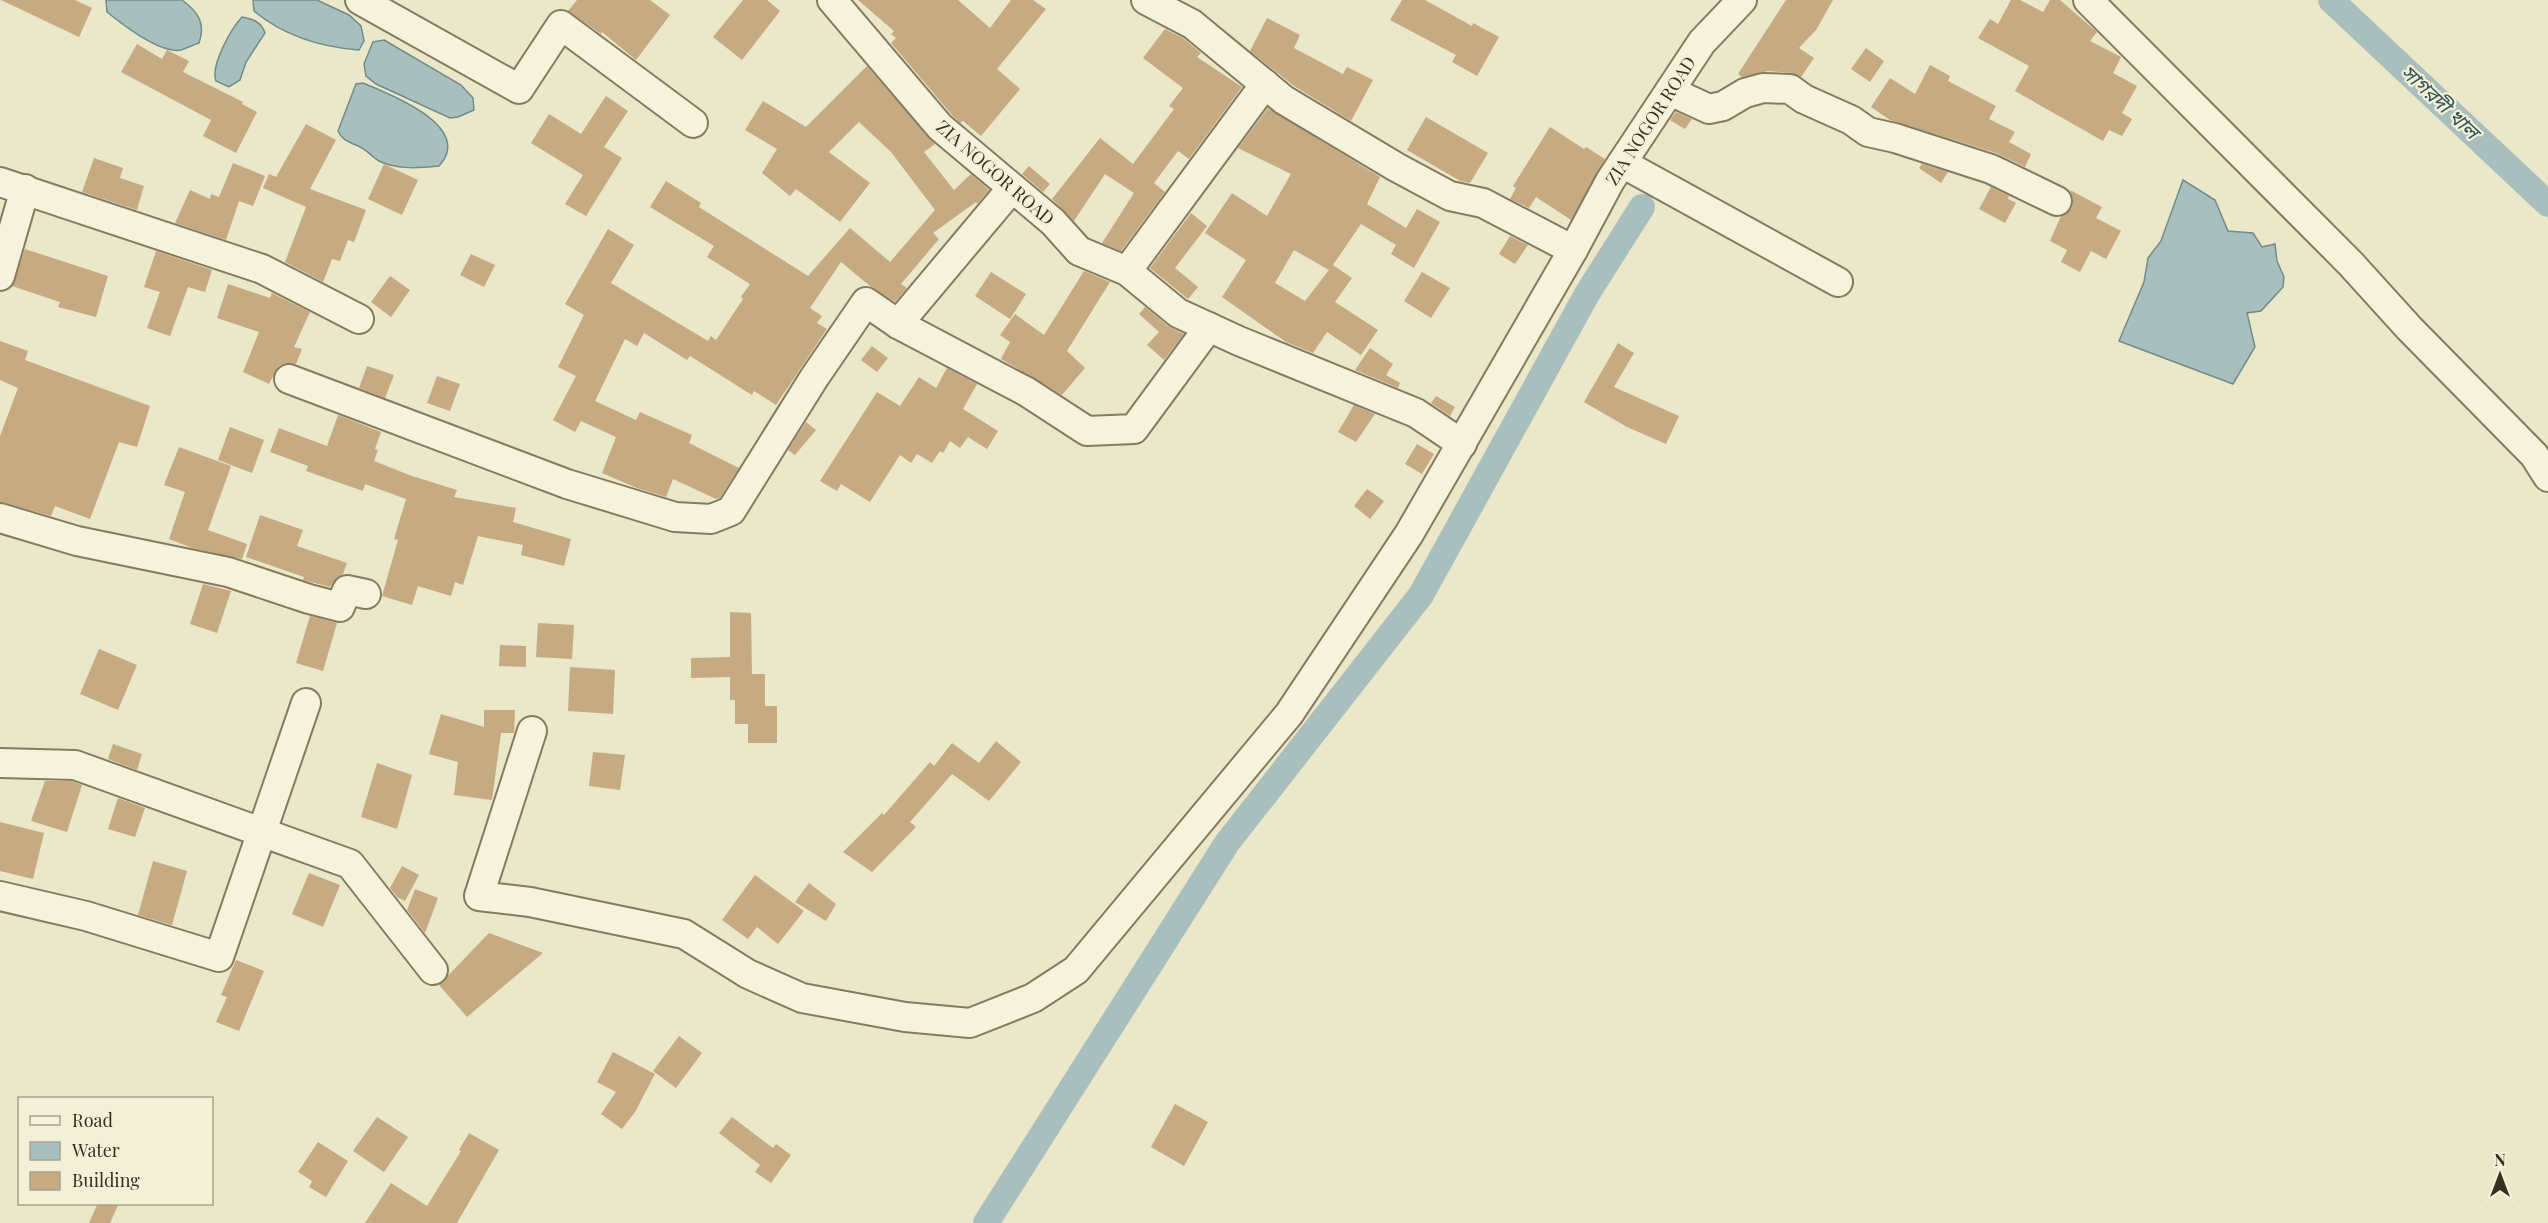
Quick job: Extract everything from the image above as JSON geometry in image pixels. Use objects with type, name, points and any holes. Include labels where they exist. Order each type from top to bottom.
[{"type":"street","points":[[360,0],[519,89],[561,25],[693,123]]},
{"type":"street","name":"ZIA NOGOR ROAD","points":[[832,0],[940,128],[1053,222],[1079,251],[1127,271],[1178,313],[1416,413],[1462,444]]},
{"type":"street","points":[[1146,0],[1192,24],[1284,100],[1450,196],[1484,202],[1573,250]]},
{"type":"street","name":"ZIA NOGOR ROAD","points":[[532,731],[479,896],[538,904],[595,918],[684,934],[748,974],[802,998],[905,1017],[970,1023],[1034,998],[1076,970],[1289,714],[1409,534],[1622,163],[1702,42],[1742,0]]},
{"type":"street","points":[[2088,0],[2351,264],[2409,328],[2534,455],[2548,477]]},
{"type":"street","points":[[1127,271],[1265,84]]},
{"type":"street","points":[[1670,91],[1709,109],[1723,106],[1745,93],[1763,88],[1790,88],[1804,99],[1851,120],[1868,132],[1895,138],[1991,169],[2057,201]]},
{"type":"street","points":[[1622,163],[1838,282]]},
{"type":"street","points":[[0,276],[13,185],[262,269],[359,319]]},
{"type":"street","points":[[898,324],[1012,188]]},
{"type":"street","points":[[290,380],[567,484],[675,517],[711,519],[731,511],[866,302],[898,324],[1027,392],[1087,431],[1134,429],[1209,327]]},
{"type":"street","points":[[0,518],[77,541],[228,572],[339,607],[347,590],[366,594]]},
{"type":"street","points":[[0,896],[86,916],[219,957],[306,703]]},
{"type":"street","points":[[0,763],[75,765],[350,864],[433,970]]},
{"type":"water","points":[[106,0],[182,0],[199,18],[202,30],[199,43],[181,50],[163,48],[132,31],[107,12]]},
{"type":"water","points":[[253,0],[317,0],[349,15],[361,26],[364,41],[359,50],[317,43],[303,38],[277,27],[254,11]]},
{"type":"water","points":[[242,17],[259,23],[265,33],[246,62],[240,80],[229,87],[216,81],[216,66],[227,39]]},
{"type":"water","points":[[384,40],[461,85],[473,98],[474,110],[450,118],[376,84],[366,76],[364,64],[373,42]]},
{"type":"water","points":[[363,83],[408,104],[425,114],[438,126],[446,138],[447,152],[439,166],[409,168],[386,164],[342,137],[338,131],[356,84]]},
{"type":"water","points":[[2183,180],[2215,200],[2228,231],[2253,233],[2262,247],[2275,244],[2277,261],[2284,277],[2283,287],[2261,311],[2247,313],[2255,347],[2233,384],[2119,341],[2144,282],[2148,258],[2161,241]]},
{"type":"building","points":[[1,0],[75,0],[92,8],[79,37]]},
{"type":"building","points":[[577,0],[650,0],[670,15],[636,60],[602,32],[601,34],[568,11]]},
{"type":"building","points":[[743,0],[767,0],[780,11],[742,60],[713,37]]},
{"type":"building","points":[[858,0],[958,0],[990,28],[1011,0],[1033,0],[1046,9],[997,69],[1020,89],[981,136],[952,115],[891,43],[896,38],[891,34],[894,31]]},
{"type":"building","points":[[1402,0],[1425,0],[1472,26],[1473,23],[1499,37],[1477,76],[1452,62],[1456,55],[1390,20]]},
{"type":"building","points":[[1786,0],[1833,0],[1816,30],[1799,48],[1814,58],[1801,77],[1791,73],[1768,71],[1742,77],[1738,74]]},
{"type":"building","points":[[2011,0],[2020,0],[2043,12],[2050,0],[2060,0],[2097,32],[2090,41],[2121,57],[2113,73],[2137,86],[2122,113],[2132,119],[2122,136],[2109,130],[2103,141],[2015,91],[2029,66],[1978,38],[1990,19],[1998,24]]},
{"type":"building","points":[[1267,18],[1300,35],[1294,48],[1343,74],[1347,67],[1373,80],[1351,121],[1294,86],[1250,51]]},
{"type":"building","points":[[1165,29],[1183,38],[1201,53],[1197,57],[1242,87],[1189,159],[1178,151],[1154,183],[1165,192],[1121,251],[1102,243],[1134,193],[1105,174],[1074,221],[1052,199],[1100,138],[1133,164],[1174,109],[1169,106],[1183,88],[1143,58]]},
{"type":"building","points":[[137,44],[162,59],[167,50],[189,61],[183,72],[243,102],[242,104],[257,112],[236,153],[203,136],[211,120],[121,72]]},
{"type":"building","points":[[1866,48],[1884,61],[1870,82],[1851,69]]},
{"type":"building","points":[[1930,65],[1950,76],[1948,81],[1996,106],[1989,119],[2015,132],[2009,142],[2031,154],[2025,167],[1996,153],[1890,120],[1871,107],[1890,78],[1915,94]]},
{"type":"building","points":[[867,66],[935,144],[924,152],[954,190],[971,174],[989,190],[977,204],[976,202],[933,233],[939,239],[901,284],[907,288],[895,302],[870,286],[841,262],[810,308],[822,316],[817,323],[827,329],[776,405],[754,391],[752,395],[690,356],[687,360],[644,333],[637,346],[625,339],[595,401],[636,420],[640,412],[692,435],[689,443],[739,468],[720,498],[716,499],[673,479],[666,497],[602,473],[616,437],[581,421],[575,432],[553,420],[576,376],[558,367],[584,315],[565,304],[608,229],[634,245],[611,283],[708,341],[711,336],[716,340],[743,299],[741,297],[750,284],[707,257],[714,246],[650,207],[666,181],[701,203],[699,207],[808,276],[850,228],[890,262],[935,210],[891,152],[859,122],[829,152],[870,183],[840,222],[796,189],[790,196],[762,173],[777,149],[745,130],[763,101],[806,127]]},
{"type":"building","points":[[606,96],[628,111],[604,147],[622,158],[586,216],[565,204],[583,175],[531,143],[549,114],[581,134]]},
{"type":"building","points":[[1268,108],[1380,177],[1367,204],[1406,228],[1417,209],[1440,222],[1414,268],[1391,254],[1396,245],[1361,224],[1333,265],[1352,278],[1335,302],[1378,330],[1361,355],[1327,332],[1313,353],[1286,342],[1222,297],[1246,260],[1205,233],[1232,193],[1267,216],[1291,174],[1238,148]],"holes":[[[1294,250],[1329,270],[1305,301],[1275,283]]]},
{"type":"building","points":[[1676,112],[1692,119],[1685,129],[1670,120]]},
{"type":"building","points":[[1426,117],[1488,153],[1470,183],[1460,181],[1407,150]]},
{"type":"building","points":[[306,124],[336,140],[310,189],[366,210],[354,242],[348,240],[340,261],[332,259],[323,282],[285,262],[306,207],[263,188],[269,174],[276,177]]},
{"type":"building","points":[[1550,127],[1584,149],[1586,147],[1605,159],[1571,220],[1536,197],[1529,208],[1510,199],[1516,188],[1513,186]]},
{"type":"building","points":[[94,158],[123,168],[120,178],[144,186],[137,210],[82,192]]},
{"type":"building","points":[[233,163],[265,176],[253,206],[239,201],[226,240],[175,223],[190,190],[210,199],[211,194],[219,197]]},
{"type":"building","points":[[384,164],[418,180],[402,215],[368,199]]},
{"type":"building","points":[[1922,164],[1948,172],[1941,183],[1919,168]]},
{"type":"building","points":[[1029,166],[1050,184],[1043,192],[1022,174]]},
{"type":"building","points":[[1991,187],[2009,196],[2008,199],[2016,203],[2005,223],[1979,209]]},
{"type":"building","points":[[2070,190],[2102,207],[2096,218],[2121,231],[2106,259],[2091,251],[2080,272],[2061,262],[2067,250],[2050,241],[2061,216],[2072,208],[2073,199]]},
{"type":"building","points":[[1191,213],[1207,226],[1175,268],[1198,287],[1188,299],[1150,268]]},
{"type":"building","points":[[1510,236],[1528,245],[1515,264],[1499,254]]},
{"type":"building","points":[[25,249],[108,276],[96,317],[58,307],[60,302],[12,286]]},
{"type":"building","points":[[156,251],[212,270],[205,292],[188,287],[170,336],[147,328],[160,292],[144,287]]},
{"type":"building","points":[[471,254],[495,265],[484,287],[460,275]]},
{"type":"building","points":[[1084,271],[1110,282],[1067,351],[1085,368],[1062,395],[1001,359],[1010,342],[1000,335],[1015,314],[1044,335]]},
{"type":"building","points":[[991,272],[1026,294],[1010,319],[975,296]]},
{"type":"building","points":[[1422,272],[1450,288],[1431,318],[1404,301]]},
{"type":"building","points":[[390,276],[410,290],[391,317],[371,302]]},
{"type":"building","points":[[228,284],[270,298],[272,293],[310,312],[294,347],[302,349],[296,364],[287,363],[279,366],[269,384],[243,372],[259,332],[217,318]]},
{"type":"building","points":[[1145,307],[1168,326],[1184,334],[1164,360],[1147,345],[1159,332],[1139,314]]},
{"type":"building","points":[[0,341],[28,351],[25,360],[150,406],[137,447],[119,442],[90,519],[55,506],[51,516],[0,502],[0,436],[18,388],[0,380]]},
{"type":"building","points":[[1618,343],[1634,353],[1614,387],[1679,416],[1666,444],[1627,427],[1584,402]]},
{"type":"building","points":[[872,346],[888,358],[877,372],[861,360]]},
{"type":"building","points":[[1370,348],[1393,364],[1386,375],[1400,383],[1398,388],[1355,370]]},
{"type":"building","points":[[367,366],[394,375],[385,398],[359,388]]},
{"type":"building","points":[[947,368],[977,384],[963,409],[998,431],[987,449],[968,437],[960,448],[950,441],[943,453],[940,451],[932,463],[917,454],[911,463],[900,455],[870,502],[841,484],[837,491],[820,481],[877,392],[900,406],[919,377],[936,388]]},
{"type":"building","points":[[437,376],[460,384],[450,411],[427,403]]},
{"type":"building","points":[[1436,396],[1455,407],[1450,416],[1431,403]]},
{"type":"building","points":[[1354,405],[1375,414],[1356,442],[1338,432]]},
{"type":"building","points":[[338,415],[381,432],[375,449],[378,450],[374,461],[457,490],[454,497],[516,508],[513,522],[571,539],[564,566],[521,555],[523,545],[478,536],[463,585],[455,582],[451,596],[418,586],[412,605],[382,596],[398,540],[394,539],[406,499],[365,484],[363,491],[306,471],[308,466],[270,452],[279,428],[327,446]]},
{"type":"building","points":[[806,422],[816,430],[795,455],[788,450]]},
{"type":"building","points":[[230,427],[264,440],[252,473],[218,460]]},
{"type":"building","points":[[1417,444],[1434,454],[1422,474],[1405,464]]},
{"type":"building","points":[[179,447],[231,466],[208,530],[247,544],[242,559],[192,548],[169,539],[185,492],[164,485]]},
{"type":"building","points":[[1367,489],[1384,501],[1370,519],[1354,506]]},
{"type":"building","points":[[260,515],[303,530],[297,546],[347,563],[343,574],[336,578],[330,587],[303,580],[304,577],[246,557]]},
{"type":"building","points":[[203,584],[231,591],[217,633],[190,624]]},
{"type":"building","points":[[730,612],[751,613],[752,674],[765,674],[765,706],[777,706],[777,743],[748,743],[748,724],[735,724],[735,700],[730,700],[730,677],[691,678],[691,658],[730,657]]},
{"type":"building","points":[[310,616],[337,623],[323,671],[296,663]]},
{"type":"building","points":[[538,623],[574,625],[572,659],[536,657]]},
{"type":"building","points":[[500,645],[526,646],[526,667],[499,666]]},
{"type":"building","points":[[99,649],[137,665],[118,710],[80,694]]},
{"type":"building","points":[[570,667],[615,670],[613,714],[568,711]]},
{"type":"building","points":[[484,710],[515,710],[514,733],[501,733],[492,800],[454,795],[458,762],[429,754],[441,714],[484,727]]},
{"type":"building","points":[[996,741],[1021,762],[989,801],[952,774],[910,822],[916,827],[872,872],[843,852],[882,813],[884,815],[930,762],[934,766],[952,743],[979,763]]},
{"type":"building","points":[[113,744],[142,754],[137,770],[108,759]]},
{"type":"building","points":[[593,752],[625,755],[620,790],[589,786]]},
{"type":"building","points":[[377,763],[412,775],[397,829],[361,817]]},
{"type":"building","points":[[45,781],[72,781],[82,785],[67,832],[31,821]]},
{"type":"building","points":[[118,798],[145,808],[135,837],[108,829]]},
{"type":"building","points":[[0,822],[44,833],[33,879],[0,871]]},
{"type":"building","points":[[153,861],[187,871],[172,925],[138,915]]},
{"type":"building","points":[[402,866],[419,875],[405,901],[397,897],[390,888]]},
{"type":"building","points":[[309,873],[340,885],[323,927],[292,914]]},
{"type":"building","points":[[755,875],[804,911],[778,944],[757,927],[748,939],[722,920]]},
{"type":"building","points":[[809,883],[836,904],[826,921],[795,902]]},
{"type":"building","points":[[415,889],[438,898],[425,933],[407,910]]},
{"type":"building","points":[[489,933],[543,953],[467,1017],[439,985]]},
{"type":"building","points":[[236,960],[264,971],[239,1031],[216,1022],[227,997],[221,995]]},
{"type":"building","points":[[679,1036],[702,1053],[676,1088],[653,1071]]},
{"type":"building","points":[[613,1052],[655,1074],[635,1112],[622,1129],[601,1114],[616,1092],[597,1082]]},
{"type":"building","points":[[1175,1104],[1208,1122],[1184,1166],[1151,1147]]},
{"type":"building","points":[[377,1117],[408,1137],[384,1172],[353,1151]]},
{"type":"building","points":[[732,1117],[773,1148],[776,1144],[791,1155],[771,1183],[755,1172],[760,1165],[719,1133]]},
{"type":"building","points":[[469,1133],[499,1150],[457,1223],[365,1223],[391,1183],[427,1206],[461,1151],[459,1150]]},
{"type":"building","points":[[318,1142],[348,1161],[326,1197],[309,1187],[312,1181],[298,1172]]},
{"type":"building","points":[[97,1205],[118,1205],[110,1223],[89,1223]]},
{"type":"waterway","name":"সাগরদী খাল","points":[[2331,0],[2548,204]]},
{"type":"waterway","points":[[986,1223],[1227,843],[1421,595],[1587,294],[1642,207]]}]
